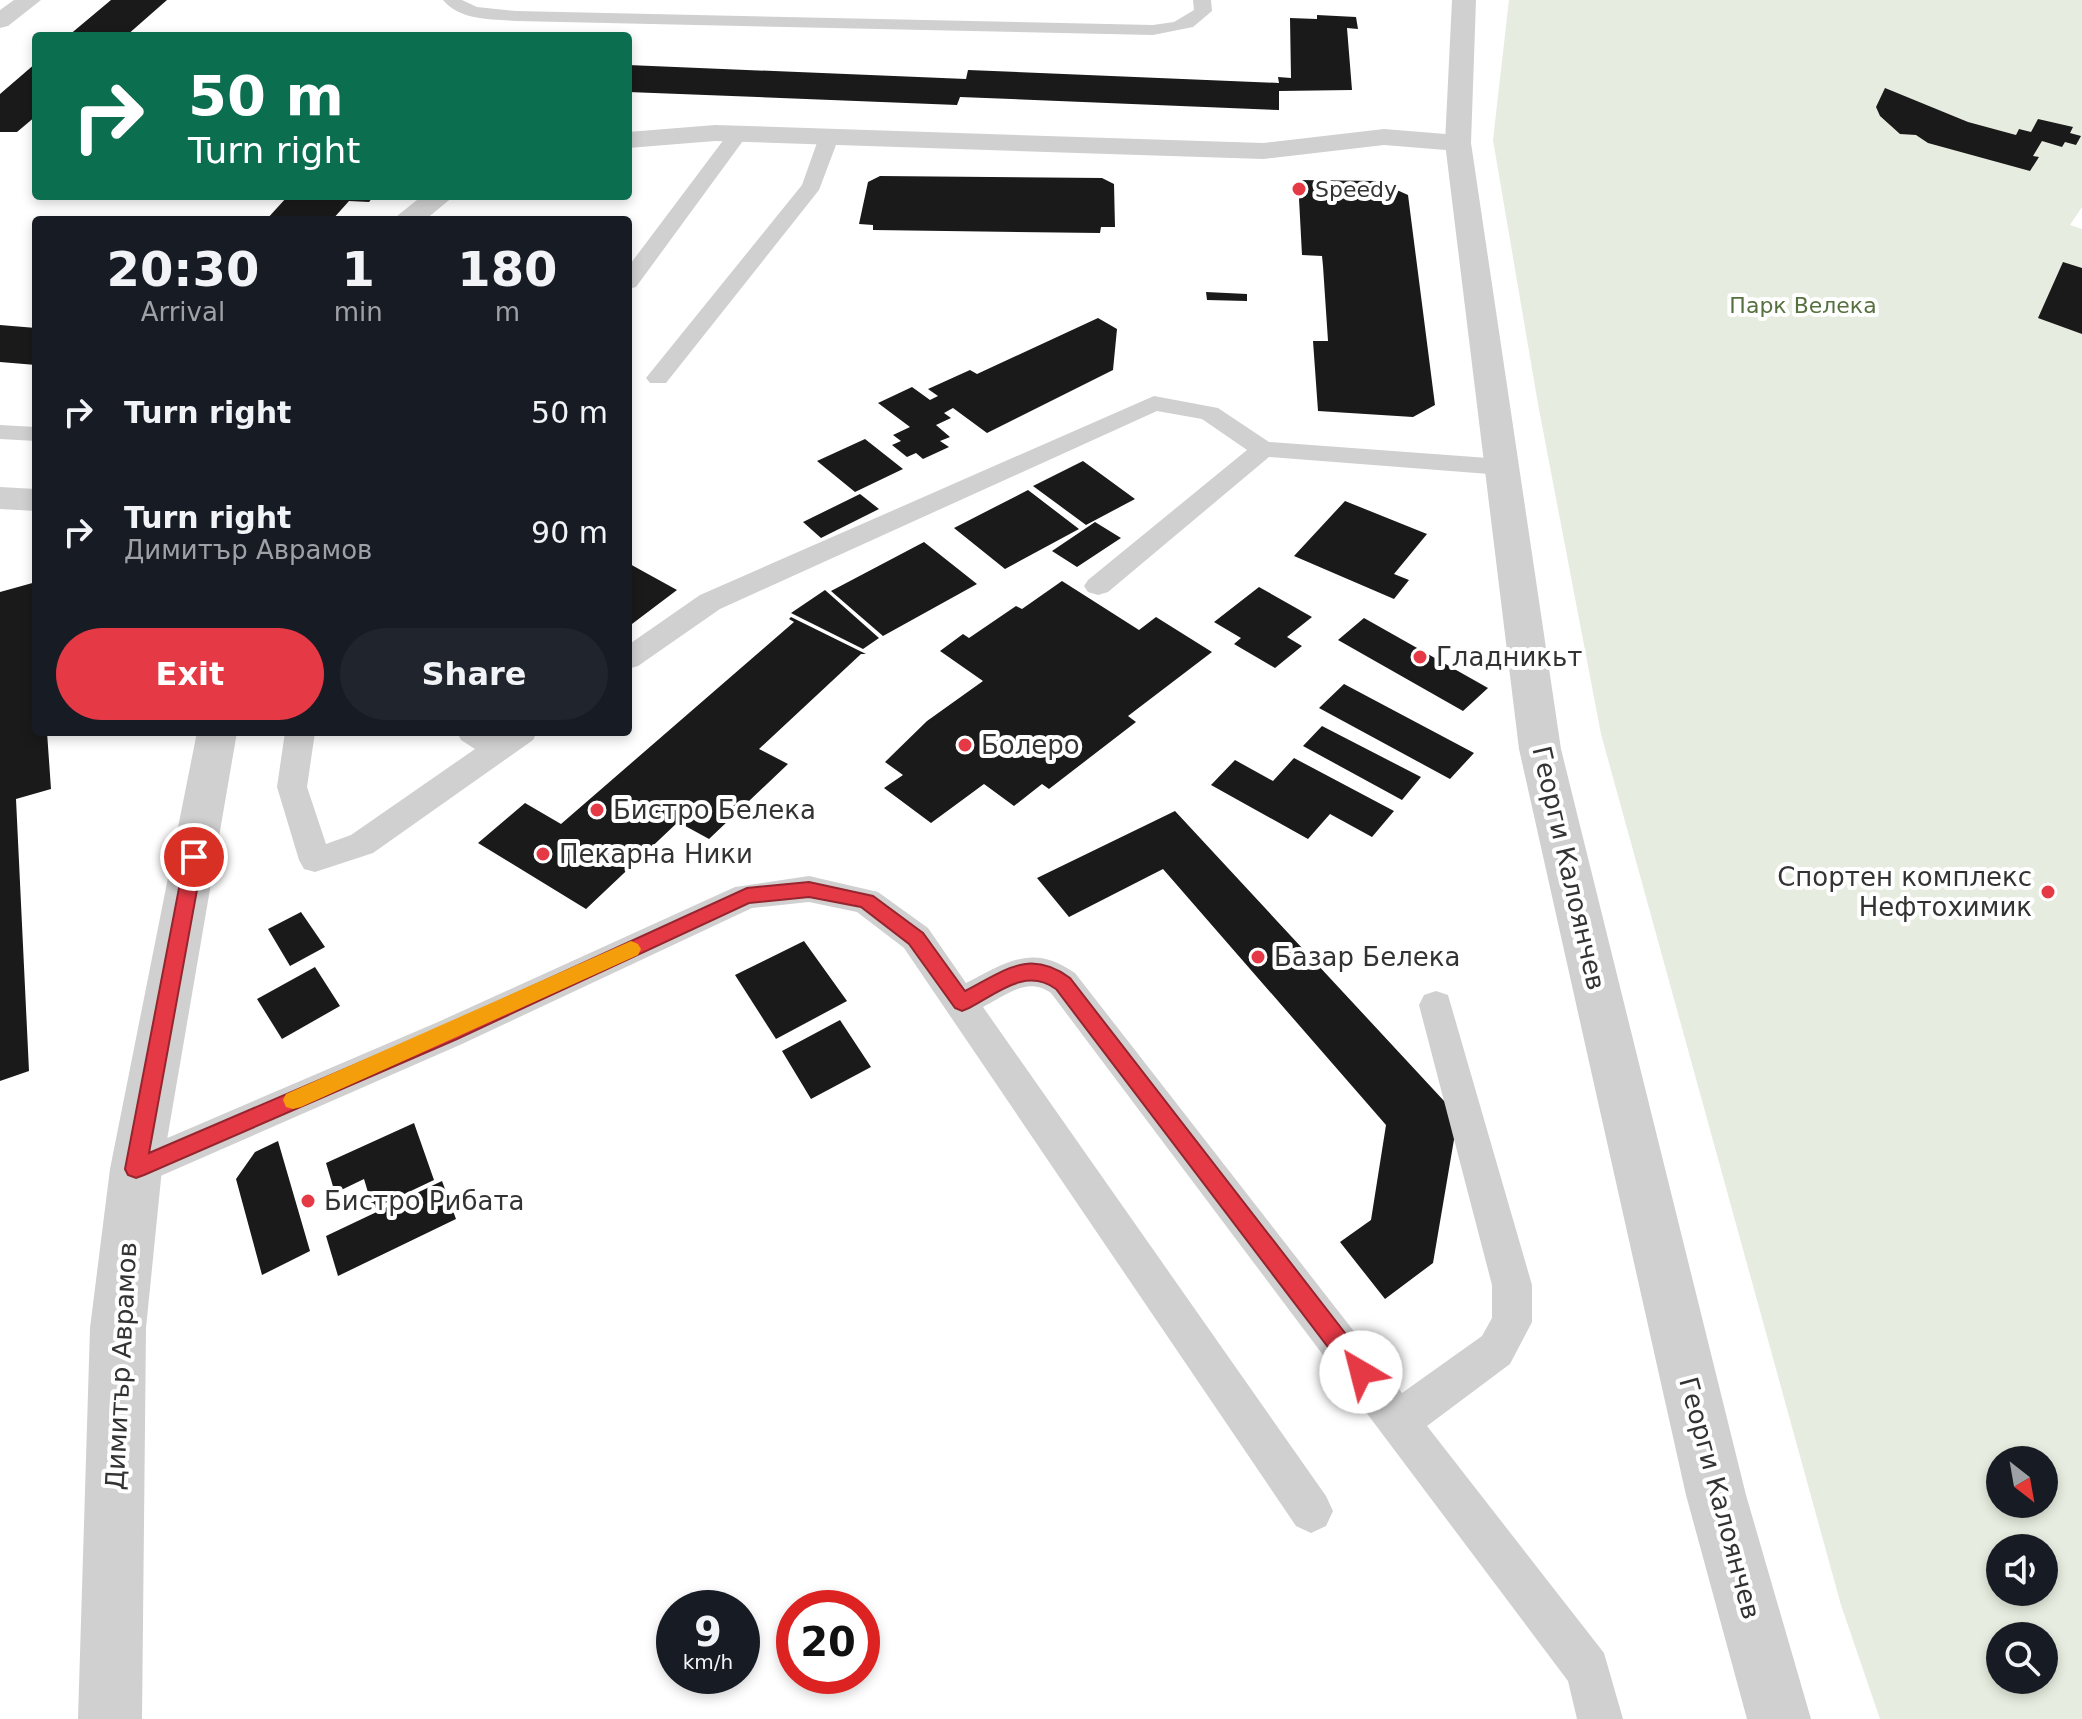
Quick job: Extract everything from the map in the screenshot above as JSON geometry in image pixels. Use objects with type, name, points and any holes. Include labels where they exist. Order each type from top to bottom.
[{"type":"street","points":[[0,21],[29,0]]},
{"type":"street","name":"Георги Калоянчев","points":[[1460,1],[1458,143],[1540,749],[1716,1495],[1779,1719]]},
{"type":"street","points":[[632,139],[661,135],[738,134],[1263,151],[1384,137],[1458,143]]},
{"type":"street","points":[[412,216],[434,200]]},
{"type":"street","points":[[0,498],[32,500]]},
{"type":"street","name":"Димитър Аврамов","points":[[110,1719],[118,1328],[136,1169],[216,736]]},
{"type":"lane","points":[[452,0],[459,8],[516,16],[1153,30],[1174,28],[1195,20],[1203,11],[1202,0]]},
{"type":"lane","points":[[632,277],[738,134]]},
{"type":"lane","points":[[658,378],[812,186],[829,137]]},
{"type":"lane","points":[[632,656],[710,602],[1154,403],[1209,413],[1263,449],[1502,467]]},
{"type":"lane","points":[[0,432],[32,434]]},
{"type":"lane","points":[[1098,586],[1263,449]]},
{"type":"lane","points":[[299,736],[292,787],[315,860],[362,844],[497,738]]},
{"type":"lane","points":[[136,1169],[450,1033],[747,896],[809,889],[866,901],[916,938],[1311,1511]]},
{"type":"lane","points":[[962,1002],[1022,971],[1046,971],[1063,983],[1588,1669],[1600,1719]]},
{"type":"lane","points":[[1399,1421],[1496,1350],[1512,1322],[1512,1285],[1436,1005]]},
{"type":"green space","name":"Парк Велека","points":[[1509,0],[2082,0],[2082,207],[2070,225],[2082,229],[2082,1719],[1880,1719],[1841,1605],[1601,734],[1538,404],[1493,140]]},
{"type":"building","points":[[111,0],[167,0],[131,32],[73,32]]},
{"type":"building","points":[[1317,15],[1356,17],[1358,29],[1347,28],[1352,90],[1279,91],[1279,110],[960,97],[957,105],[632,92],[632,65],[966,79],[968,70],[1279,83],[1278,77],[1291,78],[1290,18],[1317,19]]},
{"type":"building","points":[[32,66],[32,119],[17,132],[0,132],[0,94]]},
{"type":"building","points":[[1885,88],[1968,122],[2016,135],[2019,129],[2031,132],[2038,119],[2073,127],[2070,133],[2081,136],[2076,145],[2065,142],[2062,147],[2042,141],[2033,156],[2039,157],[2030,171],[1928,143],[1916,135],[1900,134],[1880,116],[1876,107]]},
{"type":"building","points":[[880,176],[1102,178],[1114,184],[1115,227],[1101,227],[1100,233],[873,230],[873,225],[859,224],[868,182]]},
{"type":"building","points":[[1298,180],[1377,181],[1408,195],[1435,405],[1413,417],[1318,411],[1313,341],[1328,341],[1323,266],[1322,256],[1302,255]]},
{"type":"building","points":[[284,200],[371,200],[349,201],[336,216],[270,216]]},
{"type":"building","points":[[2063,262],[2082,268],[2082,334],[2038,318]]},
{"type":"building","points":[[1206,292],[1247,294],[1247,301],[1207,300]]},
{"type":"building","points":[[1098,318],[1117,329],[1113,370],[987,433],[953,408],[944,413],[951,418],[936,425],[950,437],[940,441],[949,447],[923,459],[916,453],[907,457],[892,445],[901,441],[893,435],[910,427],[878,403],[912,387],[930,400],[938,396],[928,389],[970,370],[977,374]]},
{"type":"building","points":[[0,325],[32,328],[32,365],[0,362]]},
{"type":"building","points":[[865,439],[903,469],[855,492],[817,461]]},
{"type":"building","points":[[1083,461],[1135,499],[1086,525],[1033,486]]},
{"type":"building","points":[[1028,490],[1079,529],[1005,569],[954,528]]},
{"type":"building","points":[[860,494],[879,509],[821,538],[803,522]]},
{"type":"building","points":[[1345,501],[1427,534],[1394,574],[1409,580],[1394,599],[1294,556]]},
{"type":"building","points":[[1095,522],[1121,538],[1077,567],[1052,551]]},
{"type":"building","points":[[924,542],[977,584],[883,636],[831,591]]},
{"type":"building","points":[[632,565],[677,590],[632,624]]},
{"type":"building","points":[[1062,581],[1139,630],[1156,617],[1212,652],[1128,716],[1136,722],[1049,789],[1042,784],[1014,806],[984,784],[931,823],[884,788],[903,775],[885,762],[927,721],[983,681],[940,651],[963,634],[969,638],[1016,606],[1022,609]]},
{"type":"building","points":[[32,583],[32,736],[47,736],[51,789],[16,799],[29,1071],[0,1081],[0,592]]},
{"type":"building","points":[[1259,587],[1312,617],[1287,637],[1302,646],[1275,668],[1234,644],[1241,638],[1214,622]]},
{"type":"building","points":[[825,590],[879,638],[863,649],[791,613]]},
{"type":"building","points":[[791,617],[866,654],[861,654],[759,749],[788,764],[709,839],[678,822],[586,909],[478,843],[525,803],[561,824],[794,622],[789,619]]},
{"type":"building","points":[[1364,618],[1488,688],[1463,711],[1338,640]]},
{"type":"building","points":[[1344,684],[1474,753],[1450,779],[1319,708]]},
{"type":"building","points":[[1322,726],[1421,777],[1402,800],[1303,746]]},
{"type":"building","points":[[1294,758],[1394,811],[1372,837],[1330,814],[1308,839],[1211,785],[1235,760],[1273,781]]},
{"type":"building","points":[[1175,811],[1458,1116],[1433,1263],[1385,1299],[1340,1242],[1371,1220],[1386,1125],[1163,869],[1069,917],[1037,878]]},
{"type":"building","points":[[301,912],[325,947],[290,966],[268,929]]},
{"type":"building","points":[[804,941],[847,1001],[776,1039],[735,975]]},
{"type":"building","points":[[315,967],[340,1006],[282,1039],[257,999]]},
{"type":"building","points":[[840,1020],[871,1067],[811,1099],[782,1051]]},
{"type":"building","points":[[414,1123],[434,1180],[373,1209],[364,1179],[335,1193],[326,1163]]},
{"type":"building","points":[[278,1141],[310,1251],[262,1275],[236,1179],[255,1152]]},
{"type":"building","points":[[442,1181],[456,1219],[338,1276],[326,1236]]},
{"type":"slow traffic","points":[[293,1100],[450,1033],[631,949]]},
{"type":"place","name":"Speedy","points":[[1299,189]]},
{"type":"place","name":"Гладникьт","points":[[1420,657]]},
{"type":"place","name":"Болеро","points":[[965,745]]},
{"type":"place","name":"Бистро Белека","points":[[597,810]]},
{"type":"place","name":"Пекарна Ники","points":[[543,854]]},
{"type":"place","name":"Спортен комплекс Нефтохимик","points":[[2048,892]]},
{"type":"place","name":"Базар Белека","points":[[1258,957]]},
{"type":"place","name":"Бистро Рибата","points":[[308,1201]]},
{"type":"route","points":[[194,857],[136,1169],[450,1033],[747,896],[809,889],[866,901],[916,938],[962,1002],[1022,971],[1046,971],[1063,983],[1361,1372]]}]
